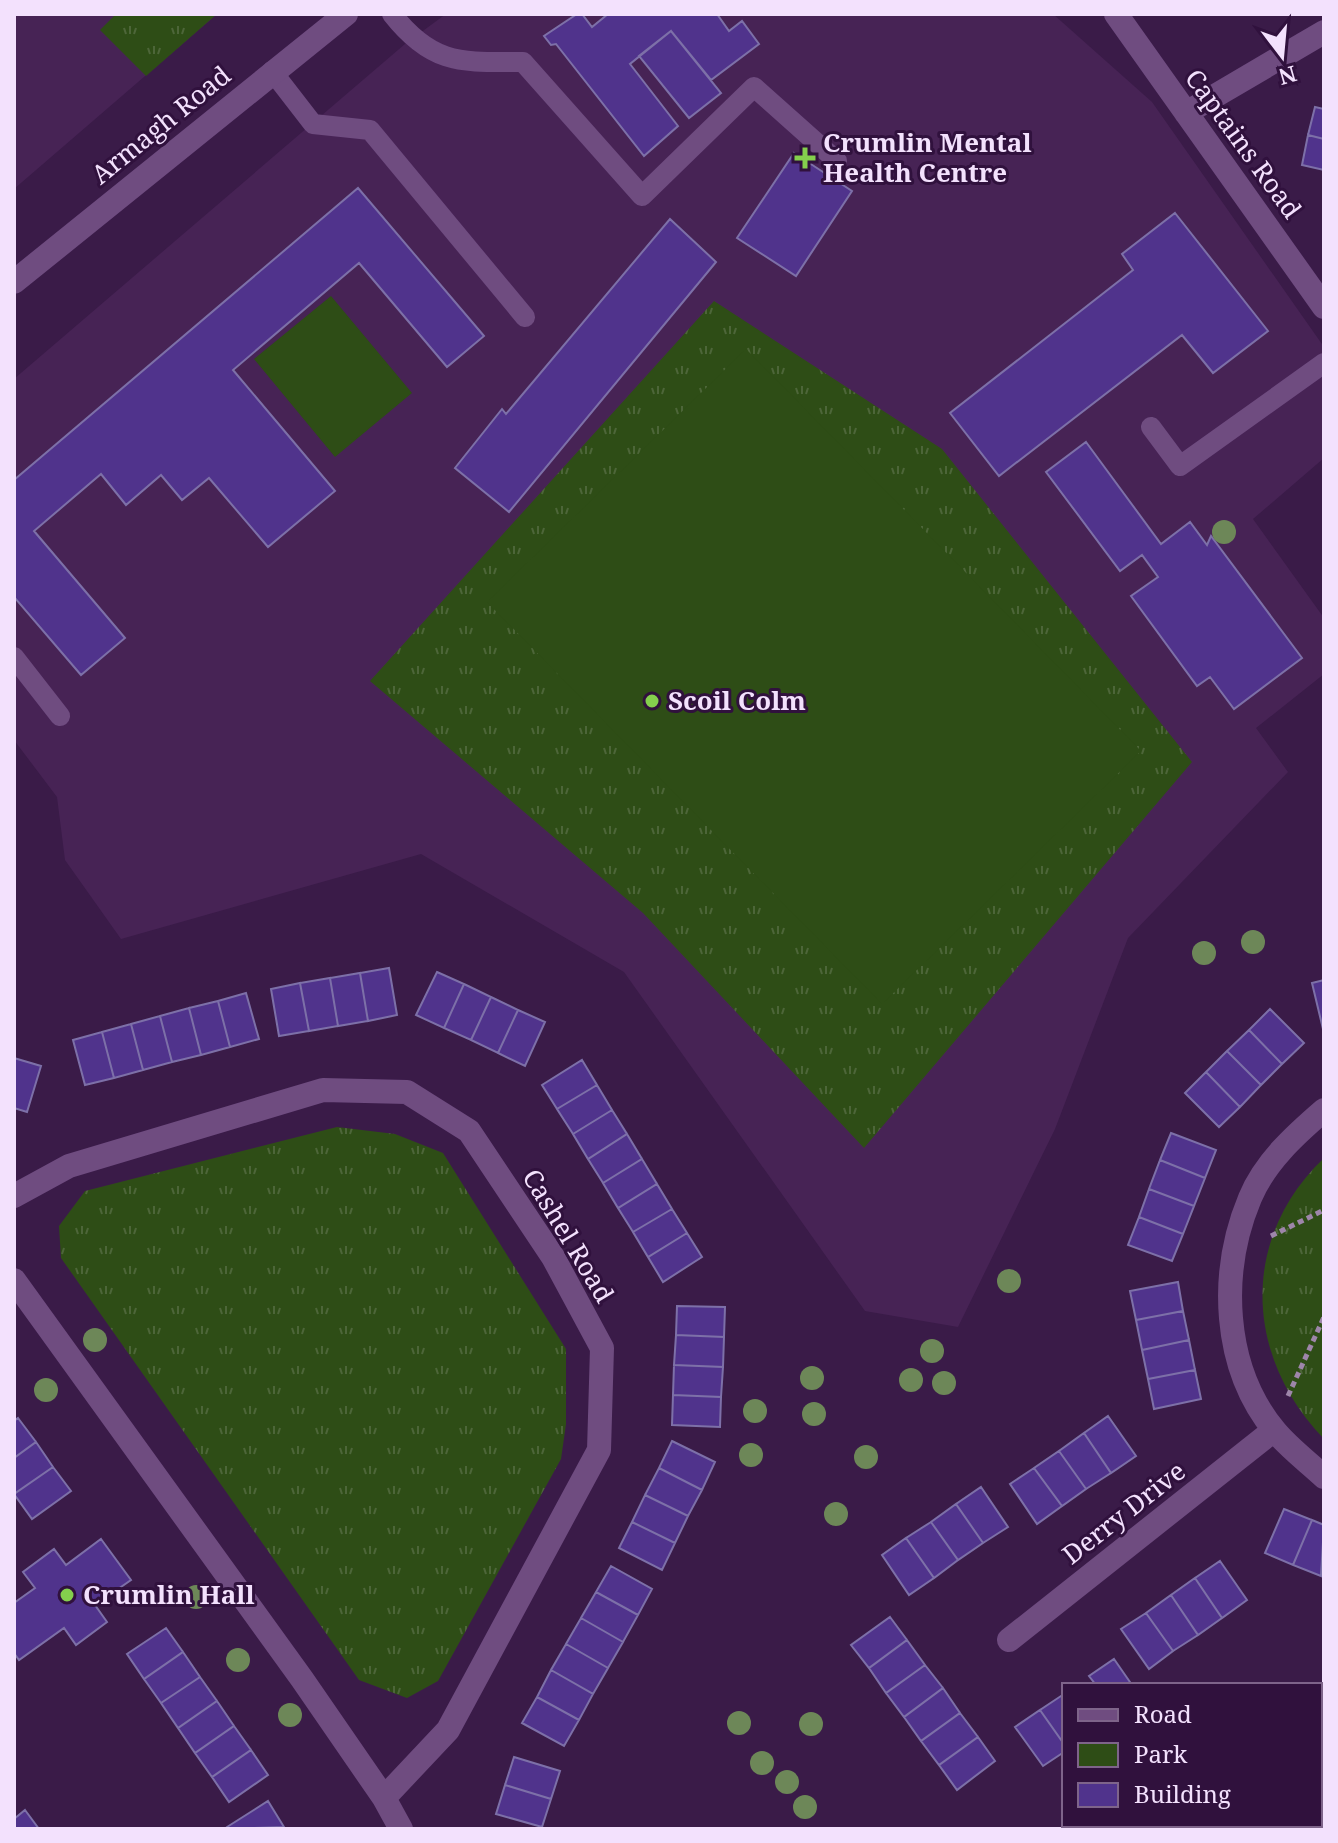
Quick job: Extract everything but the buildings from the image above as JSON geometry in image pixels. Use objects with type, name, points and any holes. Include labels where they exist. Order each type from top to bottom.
[{"type":"street","name":"Captains Road","points":[[1116,14],[1324,307]]},
{"type":"street","name":"Armagh Road","points":[[14,282],[339,16]]},
{"type":"street","points":[[1186,113],[1324,32]]},
{"type":"street","name":"Cashel Road","points":[[14,1196],[69,1166],[323,1090],[407,1092],[469,1131],[553,1257],[602,1348],[599,1450],[448,1730],[384,1798]]},
{"type":"street","points":[[1324,1110],[1285,1144],[1250,1196],[1231,1255],[1229,1317],[1244,1377],[1274,1430],[1324,1477]]},
{"type":"street","points":[[14,1280],[384,1798],[401,1829]]},
{"type":"street","name":"Derry Drive","points":[[1009,1640],[1274,1430]]},
{"type":"lane","points":[[392,14],[411,39],[459,63],[523,62],[642,196],[754,87],[837,161]]},
{"type":"lane","points":[[272,71],[313,124],[370,130],[525,317]]},
{"type":"lane","points":[[1151,427],[1180,466],[1324,363]]},
{"type":"lane","points":[[14,657],[60,716]]},
{"type":"path","points":[[1231,1255],[1324,1210]]},
{"type":"path","points":[[1274,1430],[1304,1353],[1324,1317]]},
{"type":"shaded area","points":[[14,14],[217,14],[14,189]]},
{"type":"shaded area","name":"Scoil Colm","points":[[446,14],[1053,14],[1152,102],[1324,347],[1324,458],[1253,519],[1324,618],[1324,674],[1256,728],[1288,772],[1128,938],[1055,1129],[958,1327],[865,1311],[624,972],[421,854],[121,939],[65,860],[57,797],[14,740],[14,379],[405,44]]},
{"type":"green space","points":[[116,14],[217,14],[146,76],[100,30]]},
{"type":"green space","points":[[331,296],[412,393],[335,457],[254,359]]},
{"type":"green space","points":[[714,301],[942,449],[1192,762],[864,1148],[643,913],[370,681]]},
{"type":"green space","points":[[746,349],[1141,751],[882,1004],[487,602]]},
{"type":"green space","points":[[337,1127],[395,1134],[443,1153],[566,1349],[566,1424],[561,1459],[438,1681],[407,1698],[359,1680],[61,1258],[59,1226],[85,1191]]},
{"type":"green space","points":[[1324,1158],[1324,1439],[1298,1407],[1279,1372],[1267,1335],[1262,1298],[1266,1261],[1277,1225],[1296,1190]]},
{"type":"place","name":"Crumlin Mental Health Centre","points":[[805,158]]},
{"type":"place","name":"Scoil Colm","points":[[652,701]]},
{"type":"place","name":"Crumlin Hall","points":[[67,1595]]}]
